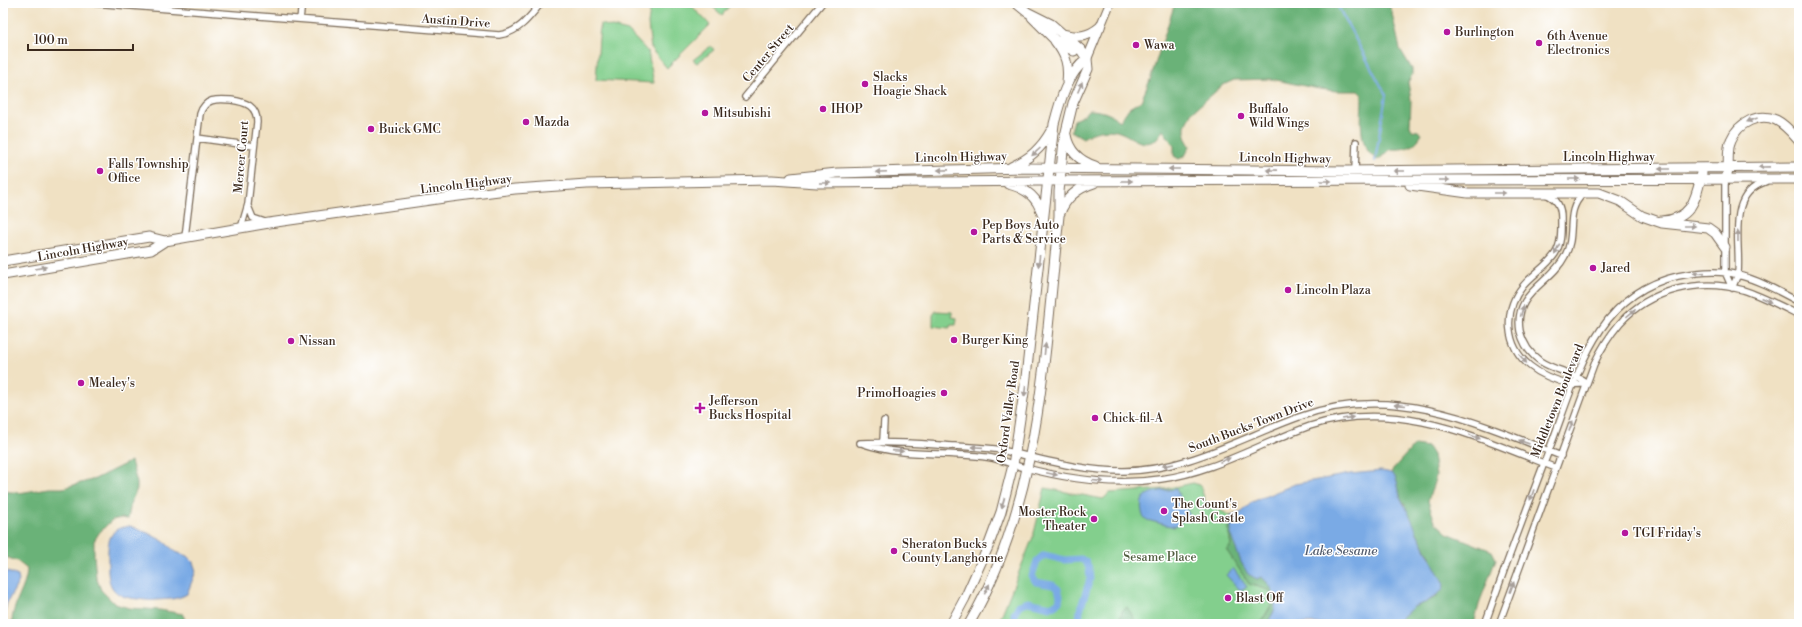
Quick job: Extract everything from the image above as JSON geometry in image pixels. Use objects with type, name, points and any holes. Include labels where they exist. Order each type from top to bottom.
[{"type":"main road","points":[[1016,3],[1055,40],[1087,59]]},
{"type":"main road","points":[[968,624],[988,588],[1003,553],[1016,517],[1028,469],[1038,412],[1059,216],[1061,168],[1066,127],[1073,103],[1088,69],[1087,59],[1110,3]]},
{"type":"main road","points":[[1027,12],[1051,24],[1087,59]]},
{"type":"main road","points":[[1063,34],[1083,37],[1094,32],[1100,27]]},
{"type":"main road","points":[[1055,40],[1067,61],[1066,87]]},
{"type":"main road","name":"Oxford Valley Road","points":[[951,624],[968,592],[988,547],[1001,512],[1013,465],[1025,386],[1054,124],[1066,87],[1079,65],[1087,59]]},
{"type":"main road","points":[[1725,179],[1728,168],[1729,148],[1733,135],[1742,125],[1763,117],[1777,120],[1799,141]]},
{"type":"main road","points":[[1007,168],[1035,153],[1046,139],[1054,124]]},
{"type":"main road","points":[[1066,127],[1067,142],[1070,149],[1082,160],[1100,168]]},
{"type":"main road","name":"Lincoln Highway","points":[[772,180],[817,174],[1007,168],[1375,171],[1799,167]]},
{"type":"main road","points":[[1652,220],[1670,220],[1686,211],[1697,196],[1703,168]]},
{"type":"main road","name":"Lincoln Highway","points":[[3,275],[151,250],[165,241],[269,223],[445,198],[548,186],[650,182],[772,180],[817,183],[996,181],[1799,179]]},
{"type":"main road","points":[[1375,180],[1468,193],[1599,193],[1612,197],[1642,216],[1652,220],[1668,225],[1708,228],[1718,236],[1725,247]]},
{"type":"main road","points":[[996,181],[1017,186],[1030,193],[1040,206],[1043,218]]},
{"type":"main road","points":[[1059,216],[1065,203],[1073,194],[1087,185],[1100,181]]},
{"type":"main road","name":"Lincoln Highway","points":[[3,261],[149,237],[165,241]]},
{"type":"street","name":"Austin Drive","points":[[93,3],[499,35],[513,31],[522,25],[541,3]]},
{"type":"street","points":[[300,19],[302,3]]},
{"type":"street","name":"Center Street","points":[[745,97],[822,3]]},
{"type":"street","name":"Mercer Court","points":[[185,237],[200,114],[206,103],[217,99],[240,101],[248,104],[256,113],[248,204],[241,228]]},
{"type":"street","points":[[197,138],[254,146]]},
{"type":"street","points":[[1355,171],[1356,142]]},
{"type":"street","points":[[1725,179],[1725,272],[1732,288]]},
{"type":"street","points":[[1732,288],[1738,275],[1738,220],[1740,207],[1749,191],[1761,183],[1773,179]]},
{"type":"street","points":[[1584,192],[1573,206],[1571,216],[1572,232],[1568,251],[1558,266],[1525,300],[1519,321],[1523,341],[1534,356],[1546,364],[1577,376],[1587,383]]},
{"type":"street","points":[[1541,193],[1553,198],[1559,206],[1561,240],[1555,253],[1529,279],[1516,295],[1510,312],[1509,329],[1511,338],[1518,352],[1528,364],[1541,373],[1573,385],[1587,383]]},
{"type":"street","name":"Mercer Court","points":[[248,204],[253,218],[269,223]]},
{"type":"street","name":"Middletown Boulevard","points":[[1485,624],[1573,385],[1588,351],[1614,311],[1631,296],[1668,278],[1687,274],[1725,272],[1738,275],[1767,286],[1799,302]]},
{"type":"street","name":"Middletown Boulevard","points":[[1499,624],[1594,364],[1606,340],[1620,323],[1642,304],[1664,293],[1681,288],[1711,285],[1732,288],[1761,297],[1799,315]]},
{"type":"street","name":"South Bucks Town Drive","points":[[1556,468],[1446,427],[1411,419],[1379,416],[1356,417],[1311,426],[1201,470],[1161,479],[1129,483],[1111,483],[1076,479],[1028,469],[992,458],[885,450],[860,443],[883,441],[993,449],[1078,467],[1123,471],[1164,466],[1197,457],[1314,412],[1350,405],[1380,404],[1413,406],[1430,410],[1461,419],[1561,456]]},
{"type":"street","points":[[883,441],[884,421]]},
{"type":"green space","points":[[651,3],[689,3],[710,25],[667,68],[651,49],[648,24]]},
{"type":"green space","points":[[708,3],[732,3],[722,15]]},
{"type":"green space","points":[[1175,3],[1386,3],[1391,9],[1400,49],[1412,69],[1412,75],[1408,82],[1411,100],[1410,126],[1412,130],[1418,131],[1422,134],[1413,145],[1401,149],[1391,149],[1378,160],[1371,155],[1363,140],[1361,122],[1362,95],[1358,91],[1319,89],[1271,79],[1234,80],[1223,85],[1191,113],[1185,126],[1185,137],[1190,146],[1185,156],[1179,159],[1174,156],[1174,146],[1163,130],[1155,140],[1146,143],[1112,130],[1092,133],[1083,138],[1071,131],[1074,120],[1084,115],[1088,110],[1105,112],[1120,121],[1129,108],[1141,101],[1150,80]]},
{"type":"green space","points":[[600,24],[628,31],[648,52],[654,83],[596,80]]},
{"type":"green space","points":[[711,46],[714,50],[697,63],[693,60]]},
{"type":"green space","points":[[936,311],[952,312],[952,317],[957,318],[956,325],[951,325],[950,328],[933,326],[933,315]]},
{"type":"green space","points":[[1414,445],[1428,447],[1433,455],[1436,476],[1428,501],[1435,522],[1447,533],[1492,551],[1496,559],[1480,601],[1474,624],[1390,624],[1396,623],[1413,607],[1427,602],[1437,596],[1432,560],[1409,518],[1405,504],[1401,499],[1396,479],[1391,473],[1396,465]]},
{"type":"green space","points":[[131,461],[137,483],[137,489],[131,502],[128,519],[121,518],[112,520],[99,533],[94,541],[96,577],[101,590],[115,604],[129,608],[160,610],[183,614],[186,624],[12,624],[12,617],[25,583],[27,569],[17,561],[3,556],[3,491],[19,493],[49,488],[63,488],[95,479]]},
{"type":"green space","name":"Sesame Place","points":[[1193,483],[1200,485],[1206,503],[1231,516],[1228,529],[1231,545],[1228,551],[1249,584],[1270,591],[1274,600],[1260,624],[998,624],[1033,537],[1045,488],[1103,499],[1110,493],[1165,489]]},
{"type":"green space","points":[[1231,516],[1232,534],[1245,568],[1257,579],[1261,577],[1265,580],[1271,588],[1275,598],[1275,608],[1267,624],[1260,624],[1274,601],[1270,591],[1249,584],[1227,551],[1231,545],[1228,529]]},
{"type":"green space","points":[[1127,607],[1134,618],[1133,622],[1129,624],[1119,624],[1122,611]]},
{"type":"water","name":"Lake Sesame","points":[[1381,471],[1394,475],[1401,499],[1444,584],[1443,590],[1427,602],[1413,607],[1396,623],[1267,624],[1275,608],[1275,598],[1271,588],[1265,580],[1261,577],[1257,579],[1248,574],[1241,562],[1231,536],[1231,516],[1242,512],[1252,502],[1295,484],[1350,474]]},
{"type":"water","name":"The Count's Splash Castle","points":[[1176,489],[1190,516],[1174,527],[1147,520],[1143,516],[1141,507],[1145,496],[1155,492]]},
{"type":"water","points":[[130,526],[163,541],[176,552],[187,556],[193,562],[196,571],[187,594],[172,599],[148,600],[122,596],[112,588],[108,576],[108,550],[110,539],[116,530]]},
{"type":"water","points":[[1233,568],[1247,587],[1240,590],[1226,575]]},
{"type":"water","points":[[3,570],[18,576],[19,581],[7,603],[3,619]]},
{"type":"waterway","points":[[1336,3],[1386,95],[1375,161]]},
{"type":"waterway","points":[[1016,624],[1014,614],[1019,605],[1028,602],[1051,607],[1059,602],[1060,596],[1058,589],[1053,585],[1036,582],[1032,576],[1037,561],[1044,555],[1065,560],[1081,559],[1086,562],[1089,568],[1090,579],[1080,610],[1079,624]]},
{"type":"place","name":"Burlington","points":[[1447,32]]},
{"type":"place","name":"6th Avenue Electronics","points":[[1539,43]]},
{"type":"place","name":"Wawa","points":[[1136,45]]},
{"type":"place","name":"Slacks Hoagie Shack","points":[[865,84]]},
{"type":"place","name":"IHOP","points":[[823,109]]},
{"type":"place","name":"Mitsubishi","points":[[705,113]]},
{"type":"place","name":"Buffalo Wild Wings","points":[[1241,116]]},
{"type":"place","name":"Mazda","points":[[526,122]]},
{"type":"place","name":"Buick GMC","points":[[371,129]]},
{"type":"place","name":"Falls Township Office","points":[[100,171]]},
{"type":"place","name":"Pep Boys Auto Parts & Service","points":[[974,232]]},
{"type":"place","name":"Jared","points":[[1593,268]]},
{"type":"place","name":"Lincoln Plaza","points":[[1288,290]]},
{"type":"place","name":"Burger King","points":[[954,340]]},
{"type":"place","name":"Nissan","points":[[291,341]]},
{"type":"place","name":"Mealey's","points":[[81,383]]},
{"type":"place","name":"PrimoHoagies","points":[[944,393]]},
{"type":"place","name":"Jefferson Bucks Hospital","points":[[700,408]]},
{"type":"place","name":"Chick-fil-A","points":[[1095,418]]},
{"type":"place","name":"The Count's Splash Castle","points":[[1164,511]]},
{"type":"place","name":"Moster Rock Theater","points":[[1094,519]]},
{"type":"place","name":"TGI Friday's","points":[[1625,533]]},
{"type":"place","name":"Sheraton Bucks County Langhorne","points":[[894,551]]},
{"type":"place","name":"Blast Off","points":[[1228,598]]}]
